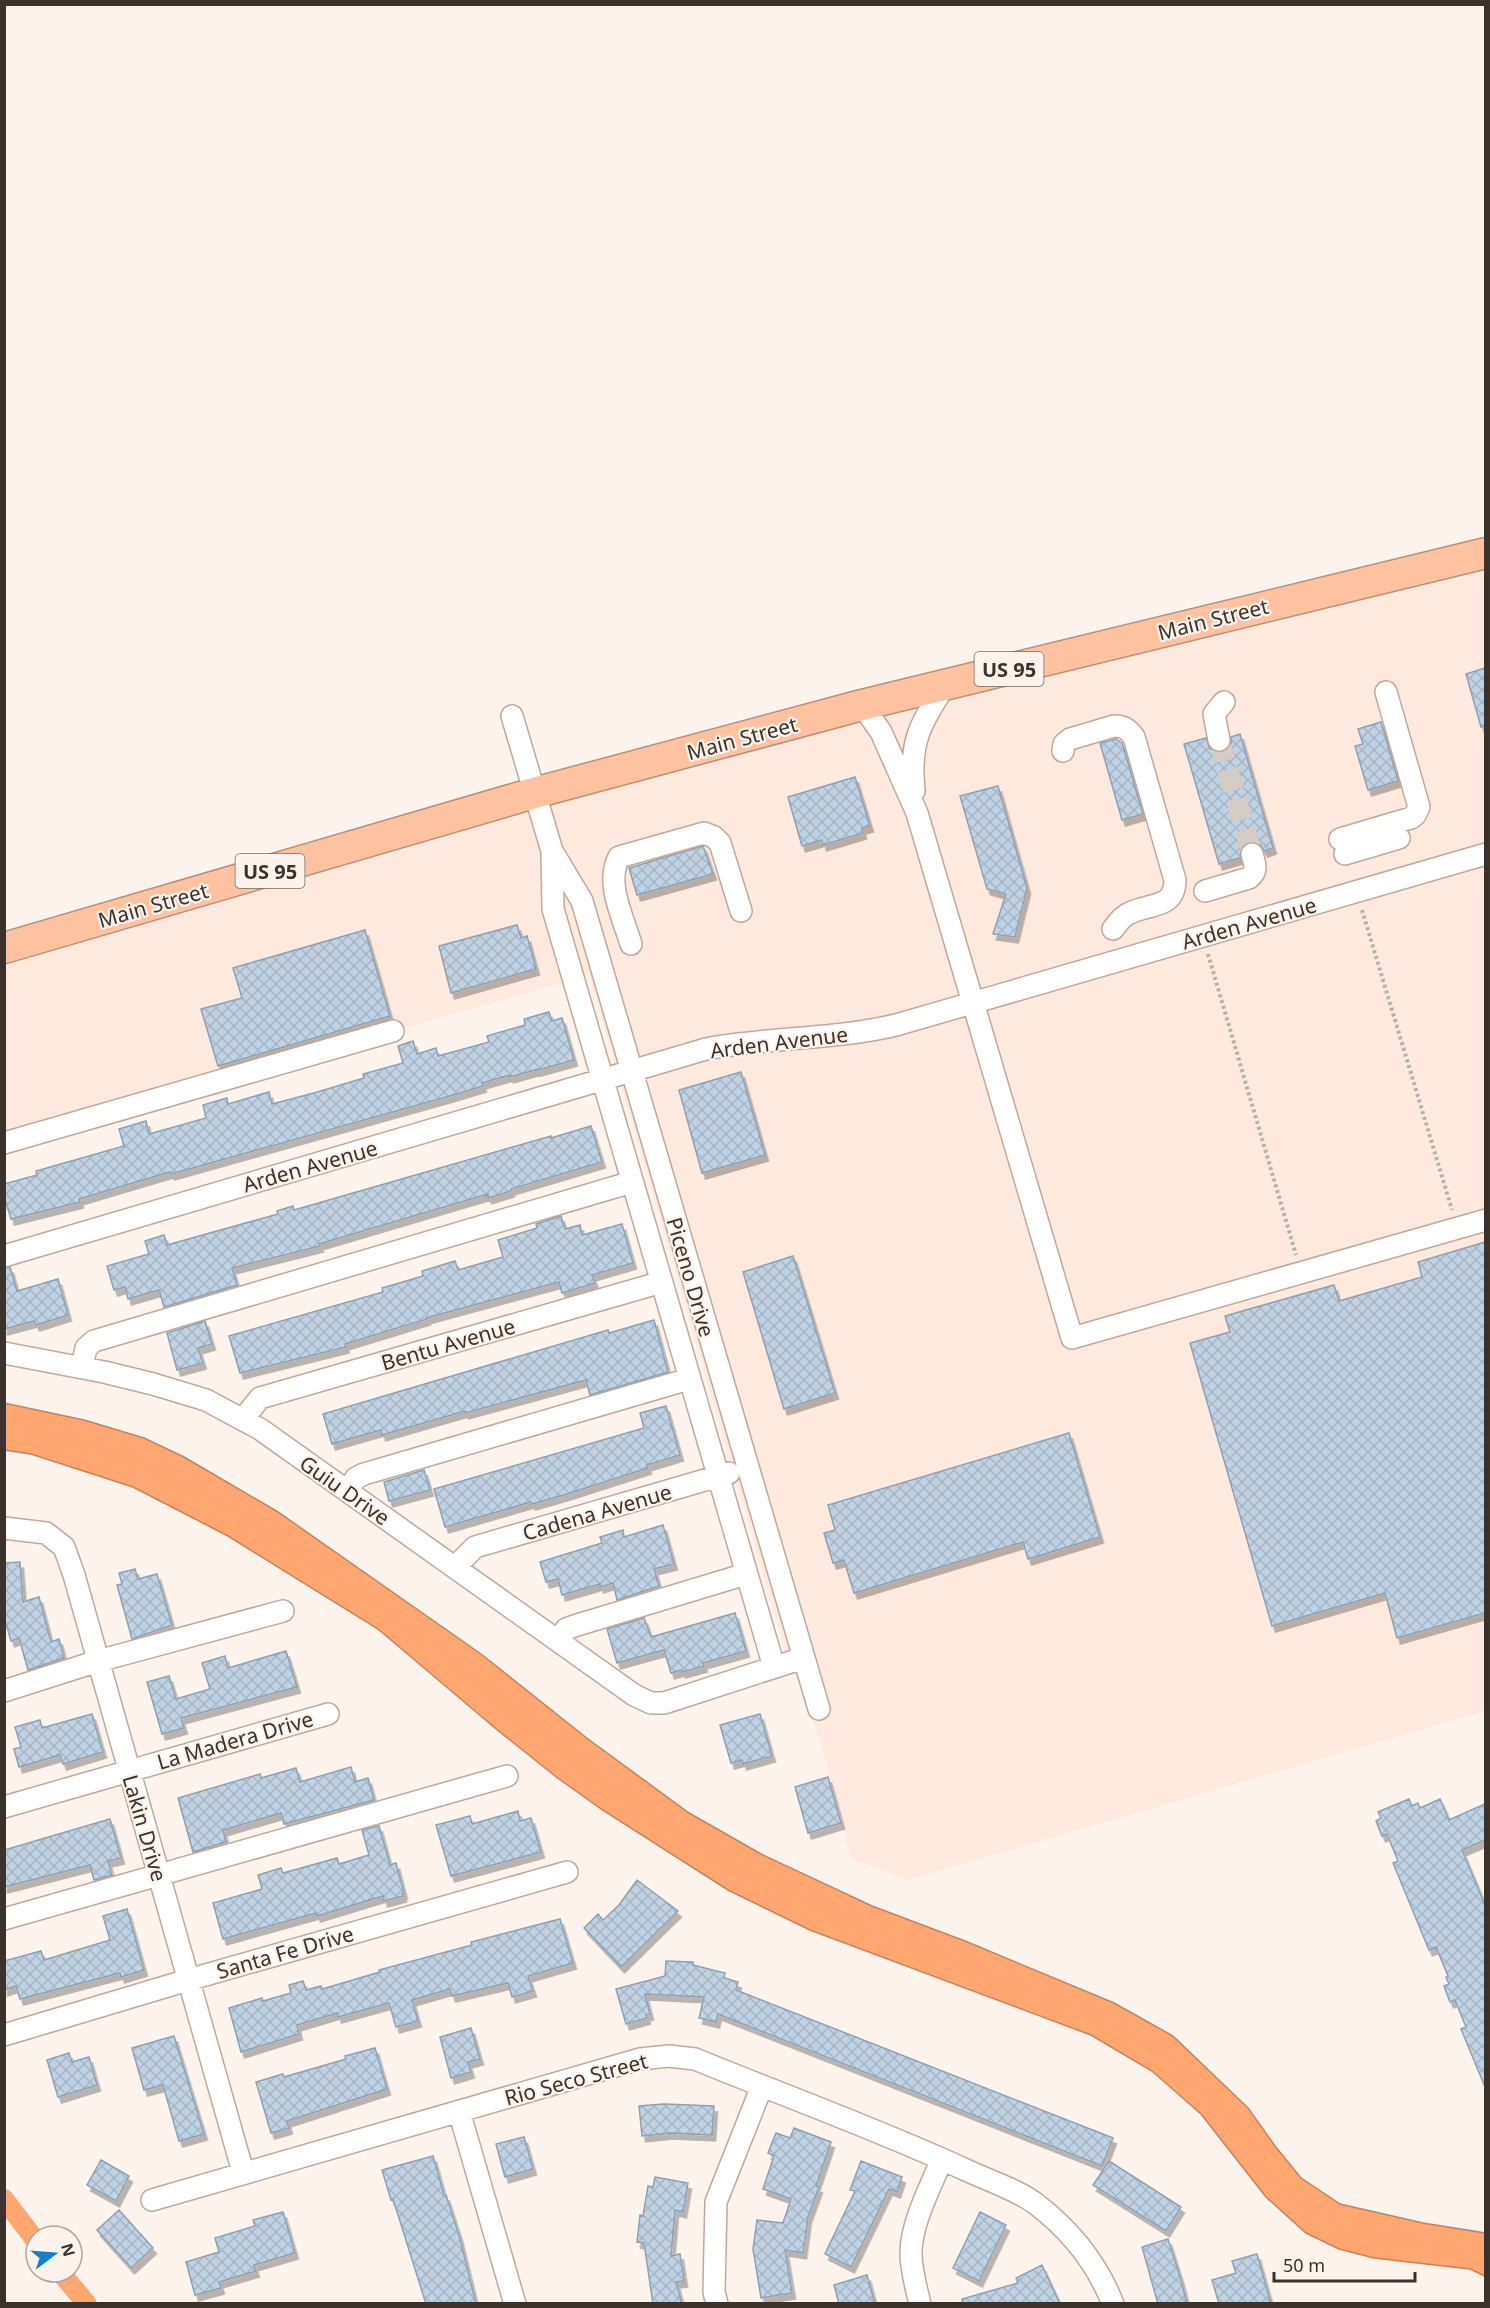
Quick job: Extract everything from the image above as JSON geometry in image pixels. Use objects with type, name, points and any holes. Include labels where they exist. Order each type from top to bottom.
[{"type":"highway","name":"Main Street","points":[[4,948],[534,793],[862,705],[1485,553]]},
{"type":"street","points":[[917,813],[912,767],[914,744],[924,717],[946,684]]},
{"type":"street","points":[[1342,847],[1410,818],[1415,815],[1419,807],[1386,692]]},
{"type":"street","points":[[1219,740],[1215,714],[1224,702]]},
{"type":"street","points":[[862,705],[881,732],[917,813],[1072,1338],[1485,1220]]},
{"type":"street","name":"Piceno Drive","points":[[512,716],[552,851],[582,901],[819,1709]]},
{"type":"street","points":[[1063,751],[1064,744],[1070,739],[1114,726],[1121,726],[1129,730],[1134,737],[1175,880],[1172,897],[1129,913],[1113,929]]},
{"type":"street","points":[[631,944],[613,880],[614,868],[619,857],[704,833],[714,837],[720,843],[741,911]]},
{"type":"street","name":"Piceno Drive","points":[[552,851],[553,909],[774,1667]]},
{"type":"street","points":[[1205,891],[1253,875],[1256,870],[1252,854]]},
{"type":"street","name":"Arden Avenue","points":[[4,1256],[706,1049],[738,1043],[821,1038],[879,1029],[1485,854]]},
{"type":"street","points":[[4,1143],[393,1031]]},
{"type":"street","points":[[82,1367],[86,1348],[94,1341],[632,1182]]},
{"type":"street","name":"Bentu Avenue","points":[[243,1419],[260,1398],[662,1282]]},
{"type":"street","name":"Guiu Drive","points":[[4,1353],[82,1367],[153,1384],[207,1400],[243,1419],[634,1695],[651,1703],[664,1703],[774,1667]]},
{"type":"street","points":[[347,1491],[356,1478],[364,1473],[689,1379]]},
{"type":"street","name":"Cadena Avenue","points":[[455,1567],[476,1547],[747,1468]]},
{"type":"street","name":"Lakin Drive","points":[[4,1528],[45,1533],[64,1547],[74,1575],[243,2172]]},
{"type":"street","points":[[559,1641],[566,1629],[573,1626],[746,1574]]},
{"type":"street","points":[[4,1691],[98,1661],[282,1611]]},
{"type":"street","points":[[774,1667],[803,1658]]},
{"type":"street","name":"La Madera Drive","points":[[4,1807],[328,1713]]},
{"type":"street","points":[[4,1919],[507,1776]]},
{"type":"street","name":"Santa Fe Drive","points":[[4,2035],[567,1872]]},
{"type":"street","name":"Rio Seco Street","points":[[152,2200],[640,2059],[669,2055],[695,2059],[942,2159],[1034,2202],[1085,2252],[1104,2282],[1113,2304]]},
{"type":"street","points":[[717,2304],[714,2292],[716,2202],[762,2086]]},
{"type":"street","points":[[459,2110],[515,2304]]},
{"type":"street","points":[[920,2304],[913,2278],[911,2252],[914,2232],[942,2159]]},
{"type":"path","points":[[1356,891],[1457,1228]]},
{"type":"path","points":[[1203,936],[1301,1273]]},
{"type":"shaded area","points":[[1485,553],[1485,1711],[908,1880],[851,1859],[821,1744],[782,1639],[589,975],[5,1143],[5,948]]},
{"type":"shaded area","points":[[4,1403],[84,1420],[144,1438],[184,1457],[278,1512],[481,1654],[588,1739],[689,1813],[761,1854],[872,1906],[965,1941],[1114,2003],[1173,2036],[1248,2108],[1301,2178],[1340,2204],[1423,2223],[1485,2233],[1485,2276],[1470,2269],[1374,2258],[1339,2249],[1306,2233],[1266,2197],[1201,2114],[1152,2071],[1091,2035],[810,1930],[728,1890],[601,1809],[555,1776],[378,1629],[228,1536],[133,1487],[31,1454],[5,1450]]},
{"type":"building","points":[[1485,668],[1485,726],[1481,727],[1466,674]]},
{"type":"building","points":[[1381,722],[1398,781],[1368,790],[1355,746],[1363,744],[1358,729]]},
{"type":"building","points":[[1240,734],[1273,848],[1264,851],[1260,844],[1249,842],[1242,846],[1240,858],[1219,864],[1184,744],[1206,738],[1210,749],[1221,753],[1228,749],[1231,737]]},
{"type":"building","points":[[1116,739],[1122,743],[1143,814],[1122,820],[1100,743]]},
{"type":"building","points":[[855,777],[870,826],[862,828],[863,833],[823,845],[822,840],[802,846],[788,797]]},
{"type":"building","points":[[998,786],[1027,888],[1015,937],[993,934],[1006,894],[987,889],[960,796]]},
{"type":"building","points":[[703,846],[713,874],[637,895],[629,868]]},
{"type":"building","points":[[517,925],[521,938],[527,936],[536,969],[451,993],[439,946]]},
{"type":"building","points":[[365,930],[390,1016],[218,1066],[201,1009],[242,998],[233,968]]},
{"type":"building","points":[[549,1012],[552,1021],[562,1018],[574,1060],[510,1077],[510,1075],[450,1096],[171,1174],[170,1172],[79,1199],[80,1202],[11,1219],[4,1196],[4,1184],[37,1175],[36,1171],[124,1146],[119,1129],[146,1121],[149,1134],[206,1118],[203,1105],[227,1098],[228,1104],[269,1092],[272,1104],[314,1093],[364,1078],[363,1074],[403,1063],[398,1046],[413,1041],[417,1054],[436,1048],[438,1056],[489,1042],[487,1036],[525,1025],[524,1019]]},
{"type":"building","points":[[741,1072],[765,1155],[702,1173],[679,1090]]},
{"type":"building","points":[[591,1126],[602,1162],[488,1198],[488,1194],[319,1244],[320,1246],[232,1268],[237,1285],[164,1307],[159,1290],[128,1299],[125,1287],[114,1290],[107,1266],[149,1254],[145,1241],[164,1235],[167,1245],[278,1214],[277,1211],[293,1206],[294,1210]]},
{"type":"building","points":[[561,1216],[565,1229],[580,1225],[582,1235],[622,1224],[633,1263],[592,1275],[595,1283],[562,1293],[559,1282],[426,1318],[345,1344],[346,1347],[240,1373],[229,1336],[383,1292],[382,1288],[423,1276],[422,1271],[455,1261],[458,1270],[503,1257],[498,1240],[537,1228],[536,1224]]},
{"type":"building","points":[[1485,1242],[1485,1613],[1397,1638],[1385,1593],[1272,1626],[1190,1343],[1230,1332],[1225,1316],[1334,1285],[1339,1301],[1422,1277],[1418,1262]]},
{"type":"building","points":[[793,1256],[835,1393],[784,1409],[743,1272]]},
{"type":"building","points":[[10,1267],[17,1291],[58,1279],[68,1315],[36,1325],[34,1321],[4,1329],[4,1268]]},
{"type":"building","points":[[654,1320],[668,1372],[590,1395],[586,1380],[382,1435],[381,1430],[332,1444],[323,1414],[608,1330],[609,1333]]},
{"type":"building","points":[[205,1321],[212,1344],[198,1348],[203,1363],[177,1370],[167,1333]]},
{"type":"building","points":[[666,1406],[680,1455],[647,1465],[648,1468],[567,1494],[445,1527],[434,1489],[644,1428],[640,1413]]},
{"type":"building","points":[[1069,1433],[1100,1537],[1028,1559],[1023,1542],[854,1593],[844,1560],[833,1563],[824,1533],[835,1530],[828,1505]]},
{"type":"building","points":[[424,1470],[430,1490],[389,1501],[384,1482]]},
{"type":"building","points":[[663,1525],[674,1564],[654,1569],[659,1586],[617,1600],[613,1583],[600,1587],[600,1584],[562,1595],[558,1579],[546,1582],[540,1562],[602,1543],[600,1537],[623,1530],[624,1537]]},
{"type":"building","points":[[20,1562],[23,1602],[39,1597],[51,1642],[59,1639],[64,1658],[28,1670],[19,1638],[11,1641],[4,1617],[4,1563]]},
{"type":"building","points":[[135,1569],[138,1579],[157,1574],[172,1625],[132,1639],[117,1585],[122,1584],[119,1573]]},
{"type":"building","points":[[735,1613],[746,1651],[703,1663],[704,1666],[682,1672],[681,1670],[671,1673],[664,1650],[617,1663],[607,1629],[644,1618],[651,1637]]},
{"type":"building","points":[[286,1651],[297,1687],[181,1718],[184,1728],[162,1734],[147,1682],[169,1676],[176,1699],[210,1689],[202,1663],[225,1656],[228,1668]]},
{"type":"building","points":[[92,1714],[103,1752],[63,1764],[60,1755],[19,1767],[14,1749],[21,1747],[15,1727],[40,1720],[42,1728]]},
{"type":"building","points":[[760,1714],[772,1756],[743,1764],[742,1760],[731,1763],[720,1725]]},
{"type":"building","points":[[351,1767],[355,1782],[368,1778],[374,1800],[284,1824],[281,1813],[223,1830],[226,1842],[193,1852],[178,1798],[260,1774],[261,1778],[296,1768],[300,1782]]},
{"type":"building","points":[[828,1777],[841,1823],[808,1833],[795,1787]]},
{"type":"building","points":[[1409,1799],[1412,1806],[1418,1803],[1420,1808],[1440,1799],[1449,1820],[1485,1804],[1485,1840],[1462,1850],[1485,1905],[1485,2087],[1461,2029],[1466,2027],[1455,2000],[1450,2002],[1444,1986],[1449,1984],[1446,1977],[1448,1976],[1436,1947],[1429,1950],[1393,1863],[1398,1861],[1387,1834],[1382,1836],[1376,1821],[1381,1818],[1378,1812]]},
{"type":"building","points":[[518,1811],[520,1821],[531,1818],[541,1852],[451,1876],[436,1825],[470,1816],[472,1824]]},
{"type":"building","points":[[110,1819],[121,1858],[108,1861],[112,1875],[94,1880],[90,1865],[4,1887],[4,1850]]},
{"type":"building","points":[[379,1826],[390,1865],[396,1863],[403,1896],[384,1901],[383,1896],[317,1916],[316,1913],[223,1939],[213,1903],[262,1889],[258,1875],[281,1868],[283,1873],[337,1858],[339,1864],[369,1855],[362,1830]]},
{"type":"building","points":[[637,1880],[678,1911],[621,1967],[584,1928],[598,1914],[603,1920],[619,1905]]},
{"type":"building","points":[[127,1909],[144,1970],[121,1977],[120,1973],[20,1999],[16,1986],[4,1990],[4,1961],[41,1951],[44,1960],[110,1940],[103,1916]]},
{"type":"building","points":[[560,1919],[573,1963],[528,1976],[533,1991],[512,1997],[508,1983],[452,1996],[450,1989],[412,2000],[418,2021],[396,2027],[389,2003],[338,2017],[337,2013],[297,2025],[299,2034],[241,2052],[229,2008],[262,1998],[263,2001],[291,1993],[289,1985],[303,1981],[306,1990],[321,1986],[322,1989],[380,1972],[379,1970],[472,1945],[471,1942]]},
{"type":"building","points":[[666,1961],[693,1962],[693,1965],[725,1973],[724,1978],[738,1982],[736,1990],[1113,2138],[1102,2166],[718,2014],[716,2022],[699,2018],[704,1997],[645,1994],[650,2014],[646,2015],[647,2018],[626,2024],[616,1989],[665,1976]]},
{"type":"building","points":[[471,2028],[480,2059],[468,2062],[471,2072],[451,2078],[440,2037]]},
{"type":"building","points":[[174,2036],[204,2134],[179,2141],[163,2085],[144,2090],[132,2048]]},
{"type":"building","points":[[375,2048],[387,2089],[287,2121],[289,2128],[271,2133],[256,2082],[283,2074],[284,2077]]},
{"type":"building","points":[[69,2053],[72,2062],[89,2057],[97,2085],[58,2097],[47,2060]]},
{"type":"building","points":[[664,2104],[714,2106],[712,2135],[670,2133],[642,2136],[639,2106]]},
{"type":"building","points":[[794,2128],[831,2142],[808,2217],[803,2253],[785,2250],[792,2293],[761,2298],[753,2249],[757,2220],[783,2223],[791,2199],[763,2189],[774,2156],[768,2153],[776,2133],[790,2138]]},
{"type":"building","points":[[524,2137],[533,2169],[505,2177],[496,2144]]},
{"type":"building","points":[[433,2156],[459,2235],[476,2304],[426,2304],[382,2170]]},
{"type":"building","points":[[101,2160],[129,2176],[116,2201],[87,2185]]},
{"type":"building","points":[[861,2161],[902,2177],[897,2192],[889,2189],[851,2267],[825,2254],[855,2191],[850,2190]]},
{"type":"building","points":[[1109,2161],[1181,2207],[1166,2231],[1093,2185]]},
{"type":"building","points":[[655,2177],[688,2183],[683,2212],[675,2210],[671,2256],[680,2254],[684,2281],[676,2282],[682,2304],[653,2304],[644,2243],[637,2242],[640,2215],[643,2216],[648,2186],[653,2187]]},
{"type":"building","points":[[119,2210],[153,2248],[131,2268],[97,2230]]},
{"type":"building","points":[[283,2212],[295,2253],[254,2265],[256,2271],[219,2282],[221,2288],[195,2295],[186,2262],[219,2252],[215,2238],[255,2226],[253,2220]]},
{"type":"building","points":[[980,2212],[1006,2225],[979,2281],[953,2268]]},
{"type":"building","points":[[1168,2239],[1187,2304],[1158,2304],[1142,2247]]},
{"type":"building","points":[[1257,2254],[1271,2304],[1219,2304],[1212,2280],[1236,2273],[1232,2261]]},
{"type":"building","points":[[1042,2265],[1060,2304],[962,2304],[962,2299],[1018,2283],[1016,2278]]},
{"type":"building","points":[[867,2275],[875,2304],[839,2304],[834,2285]]},
{"type":"waterway","points":[[4,2199],[24,2225]]},
{"type":"waterway","points":[[70,2284],[87,2304]]},
{"type":"tunnel","points":[[1219,740],[1252,854]]}]
